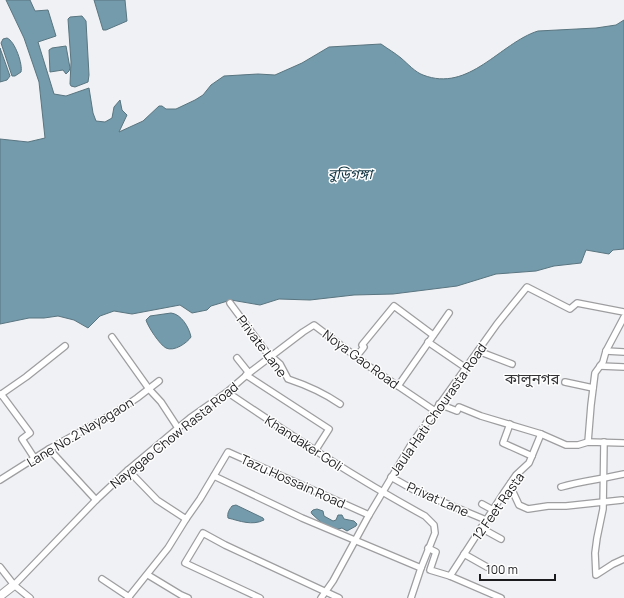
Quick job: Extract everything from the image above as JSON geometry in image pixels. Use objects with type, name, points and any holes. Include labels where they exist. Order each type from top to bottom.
[{"type":"street","name":"Jaula Hati Chourasta Road","points":[[321,598],[333,581],[369,515],[412,443],[497,324],[527,287],[570,309],[577,304],[624,312]]},
{"type":"street","name":"Private Lane","points":[[230,303],[270,357],[280,364],[288,379],[303,384],[330,397],[340,404]]},
{"type":"street","points":[[356,357],[364,347],[362,345],[394,306],[433,335]]},
{"type":"street","points":[[398,386],[449,313]]},
{"type":"street","points":[[588,442],[593,388],[596,373],[624,317]]},
{"type":"street","name":"Noya Gao Road","points":[[270,357],[302,332],[314,325],[356,357],[435,411]]},
{"type":"street","points":[[112,337],[149,389],[161,402],[178,428]]},
{"type":"street","points":[[428,342],[466,368]]},
{"type":"street","points":[[35,459],[22,439],[30,433],[1,395],[65,346]]},
{"type":"street","points":[[478,351],[512,364]]},
{"type":"street","points":[[606,351],[624,352]]},
{"type":"street","name":"Nayagao Chow Rasta Road","points":[[14,585],[96,500],[128,470],[178,428],[227,392],[270,357]]},
{"type":"street","points":[[237,358],[248,374],[329,429],[315,451]]},
{"type":"street","points":[[600,366],[624,367]]},
{"type":"street","name":"Lane No.2 Nayagaon","points":[[0,480],[49,449],[118,411],[159,381]]},
{"type":"street","points":[[565,382],[593,388]]},
{"type":"street","name":"Khandaker Goli","points":[[227,392],[315,451],[426,516],[434,525],[435,530],[428,548]]},
{"type":"street","points":[[439,404],[457,410],[459,407],[482,416],[541,434],[566,445],[578,445],[588,442],[624,443]]},
{"type":"street","points":[[510,424],[503,443],[532,456]]},
{"type":"street","name":"12 Feet Rasta","points":[[450,576],[516,475],[529,463],[541,434]]},
{"type":"street","points":[[604,442],[604,502],[603,513],[598,526],[596,575],[624,559]]},
{"type":"street","points":[[49,449],[96,500]]},
{"type":"street","name":"Tazu Hossain Road","points":[[128,598],[148,575],[168,548],[200,500],[228,452],[369,515]]},
{"type":"street","points":[[128,470],[153,497],[186,519]]},
{"type":"street","points":[[561,487],[584,481],[604,479],[624,474]]},
{"type":"street","points":[[214,476],[302,518],[421,568]]},
{"type":"street","name":"Privat Lane","points":[[391,477],[414,490],[486,520]]},
{"type":"street","points":[[511,484],[512,490],[519,505],[528,509],[622,500]]},
{"type":"street","points":[[482,504],[493,510]]},
{"type":"street","points":[[481,528],[501,539]]},
{"type":"street","points":[[260,598],[185,563],[203,533],[225,545],[339,598]]},
{"type":"street","points":[[410,598],[428,548],[436,552],[430,570],[450,576],[501,598]]},
{"type":"street","points":[[464,554],[487,567]]},
{"type":"street","points":[[0,567],[14,585],[30,598]]},
{"type":"street","points":[[148,575],[188,598]]},
{"type":"street","points":[[102,579],[128,598]]},
{"type":"street","points":[[0,596],[14,585]]},
{"type":"water","name":"বুড়িগঙ্গা","points":[[6,0],[30,0],[35,11],[48,10],[56,36],[38,42],[54,94],[66,96],[89,88],[93,113],[96,121],[105,122],[112,118],[114,107],[120,100],[122,110],[127,115],[119,132],[143,121],[159,106],[166,109],[176,109],[195,100],[203,95],[211,85],[224,76],[258,74],[275,75],[302,63],[329,47],[381,44],[399,56],[420,74],[440,79],[455,77],[470,72],[484,64],[510,45],[538,31],[596,28],[616,25],[624,20],[624,249],[613,250],[609,254],[586,250],[581,263],[554,266],[536,271],[496,274],[457,286],[393,294],[354,295],[310,300],[279,299],[260,305],[231,300],[211,306],[207,310],[192,313],[180,305],[132,314],[114,311],[100,316],[88,328],[74,320],[58,316],[29,318],[0,324],[0,139],[28,142],[45,138],[39,82],[24,38]]},
{"type":"water","points":[[94,0],[125,0],[127,21],[103,30]]},
{"type":"water","points":[[82,16],[86,21],[89,75],[88,82],[75,87],[71,86],[70,84],[71,62],[68,19],[70,17]]},
{"type":"water","points":[[7,38],[13,44],[21,64],[21,72],[15,76],[12,76],[1,43],[3,39]]},
{"type":"water","points":[[66,46],[70,68],[69,71],[66,74],[63,70],[50,72],[49,50],[52,48]]},
{"type":"water","points":[[0,48],[10,76],[7,80],[0,82]]},
{"type":"water","points":[[171,313],[181,318],[191,337],[187,342],[180,346],[169,349],[158,340],[146,320],[150,316]]},
{"type":"water","points":[[236,505],[263,518],[264,520],[250,523],[228,518],[230,509],[232,506]]},
{"type":"water","points":[[317,509],[323,511],[324,516],[333,521],[336,520],[338,515],[342,515],[344,519],[354,521],[357,524],[347,531],[342,528],[335,530],[324,525],[312,514],[311,512],[313,510]]},
{"type":"district","name":"কালুনগর","points":[[532,379]]}]
